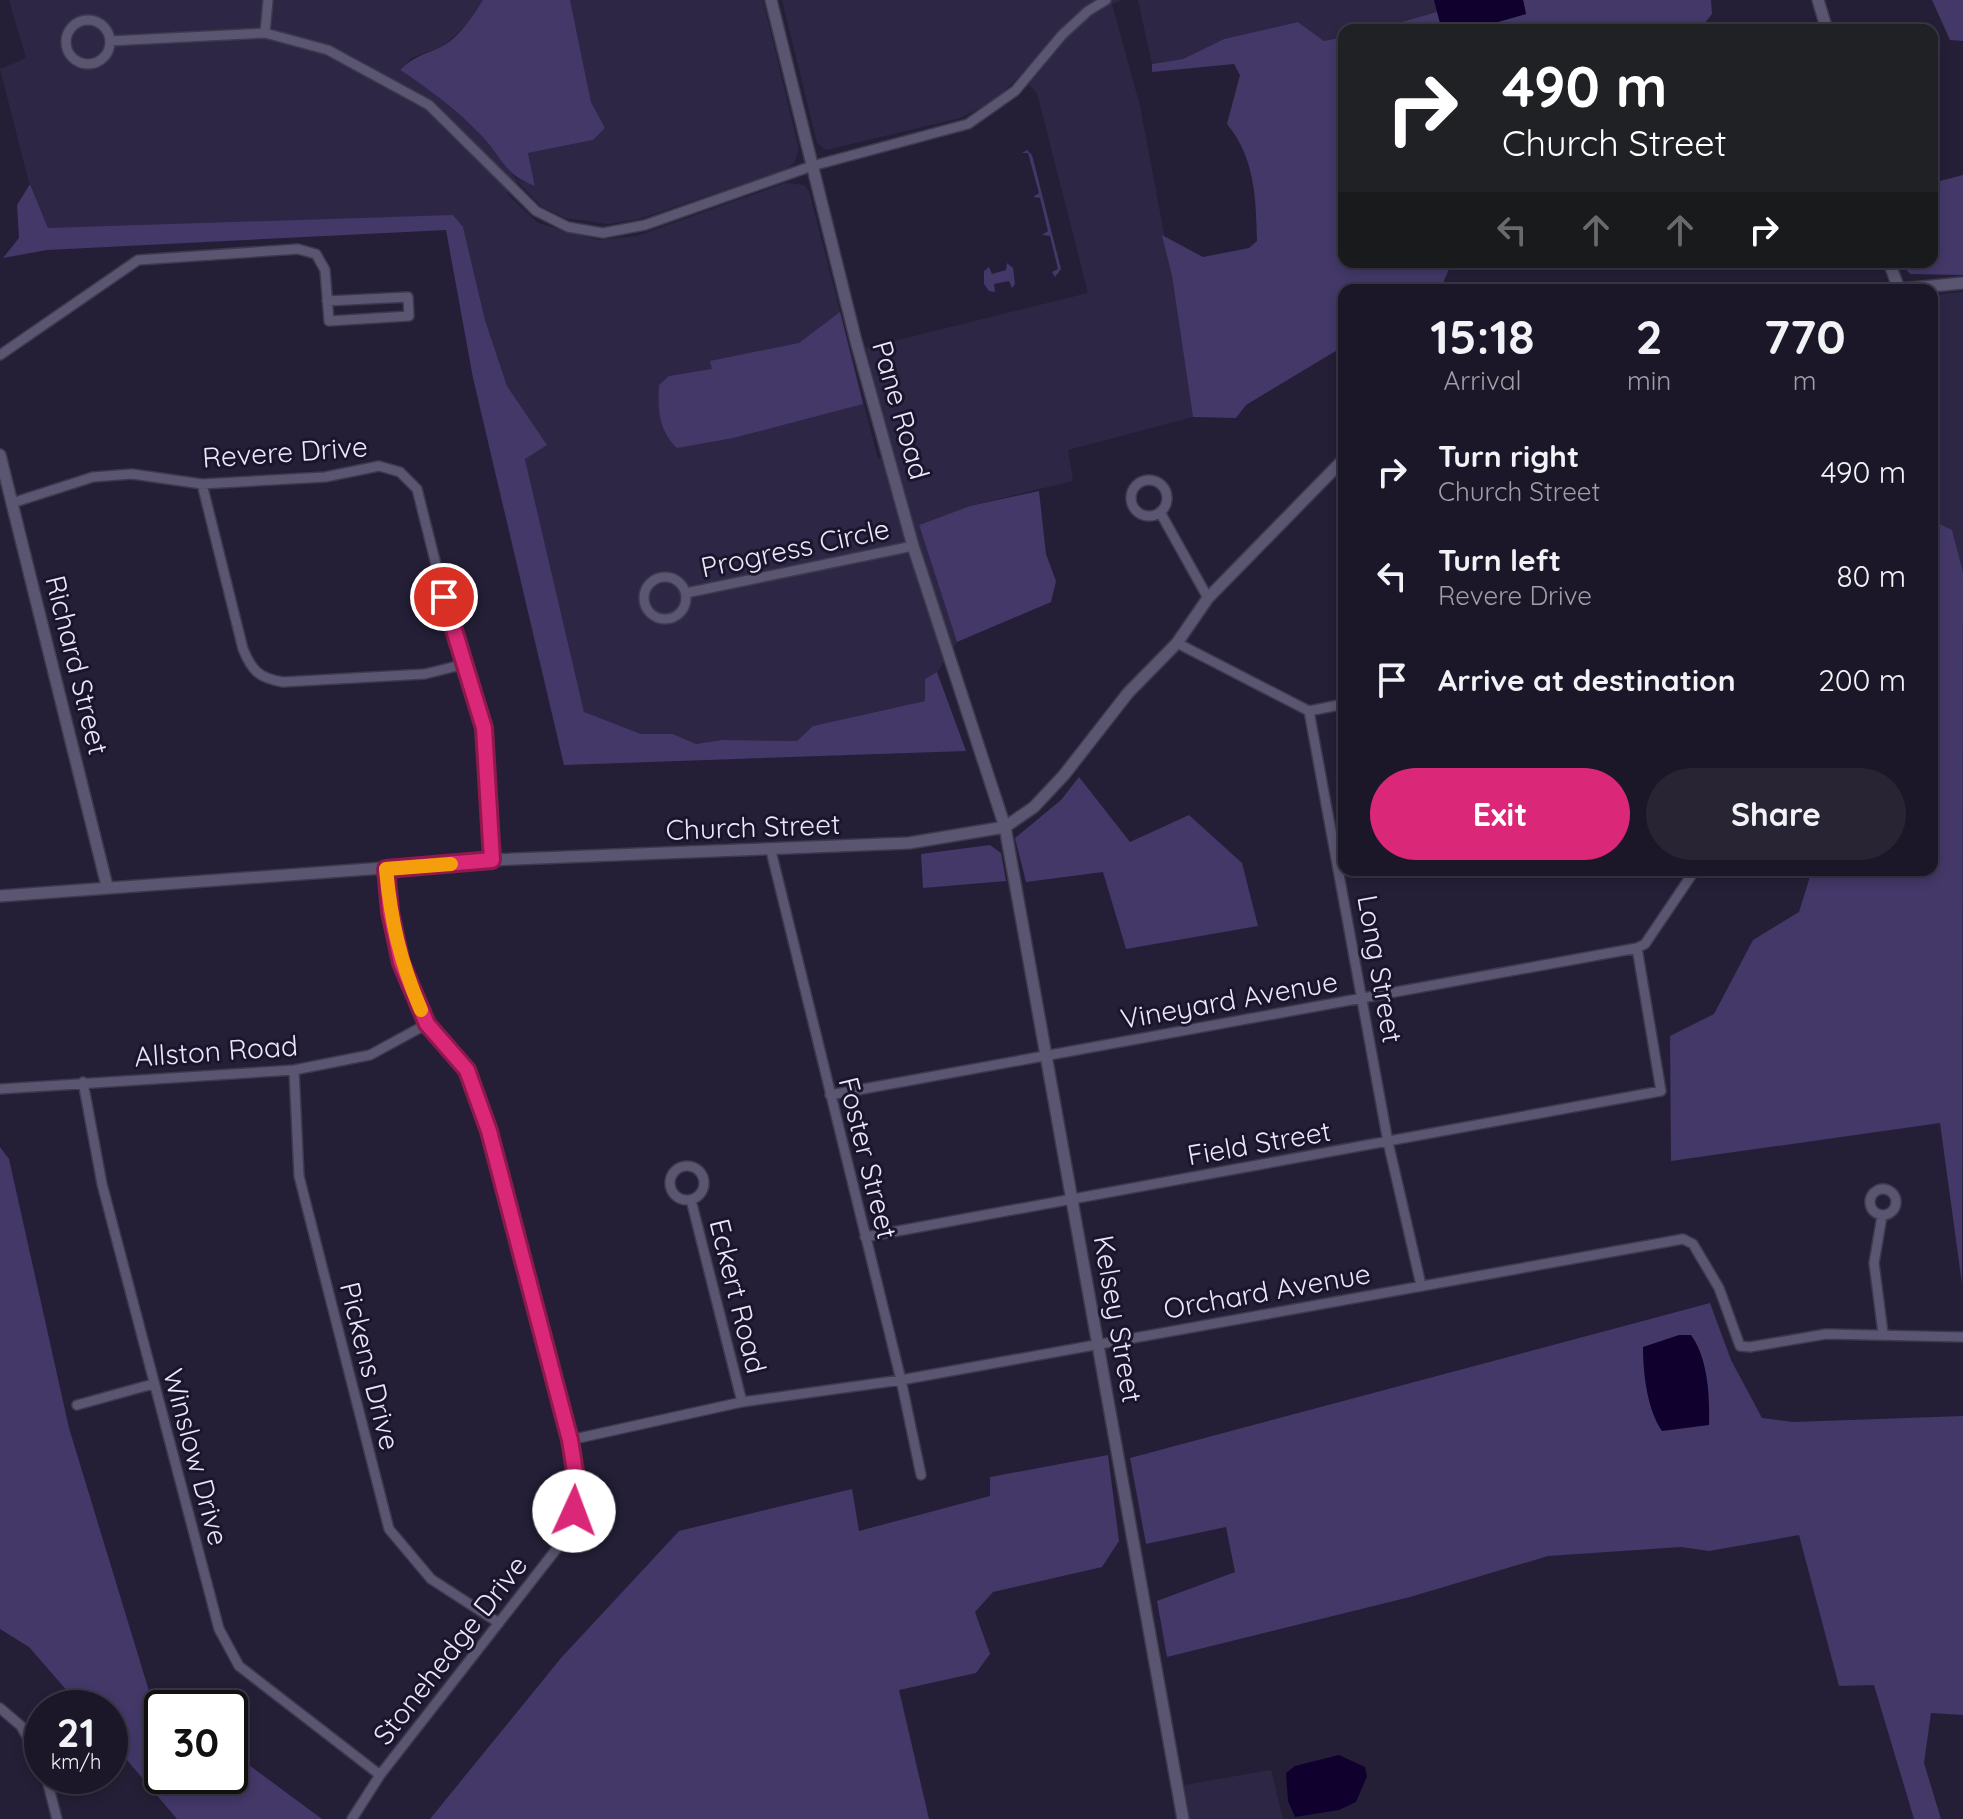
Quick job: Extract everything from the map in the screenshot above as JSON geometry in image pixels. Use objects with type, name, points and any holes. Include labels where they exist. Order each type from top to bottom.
[{"type":"street","points":[[265,33],[268,0]]},
{"type":"street","name":"Pane Road","points":[[771,0],[913,546],[1005,827]]},
{"type":"street","points":[[110,41],[265,33],[328,50],[429,105],[536,211],[589,232],[618,231],[645,225],[812,166],[980,118],[1025,82],[1062,35],[1088,11],[1106,0]]},
{"type":"street","points":[[1818,0],[1825,24]]},
{"type":"street","points":[[87,20],[103,26],[110,41],[104,57],[89,64],[73,58],[66,43],[72,27],[87,20]]},
{"type":"street","points":[[0,355],[138,260],[298,249],[316,254],[325,270],[327,301],[329,321],[409,316],[408,297],[327,301]]},
{"type":"street","points":[[1938,285],[1963,283]]},
{"type":"street","name":"Richard Street","points":[[0,455],[107,886]]},
{"type":"street","name":"Church Street","points":[[0,896],[492,860],[909,843],[1005,827],[1048,792],[1128,693],[1177,643],[1208,598],[1338,465]]},
{"type":"street","name":"Revere Drive","points":[[12,503],[93,477],[132,474],[202,484],[325,477],[379,466],[400,472],[417,489],[451,624],[484,728],[492,860]]},
{"type":"street","points":[[202,484],[243,649],[251,668],[265,679],[283,682],[425,674],[465,664]]},
{"type":"street","points":[[1160,512],[1208,598]]},
{"type":"street","name":"Progress Circle","points":[[686,593],[913,546]]},
{"type":"street","name":"Progress Circle","points":[[661,577],[674,579],[686,593],[683,611],[669,619],[657,618],[645,605],[646,589],[661,577]]},
{"type":"street","points":[[1177,643],[1309,711],[1338,705]]},
{"type":"street","name":"Long Street","points":[[1309,711],[1338,842]]},
{"type":"street","name":"Kelsey Street","points":[[1005,827],[1183,1819]]},
{"type":"street","name":"Foster Street","points":[[771,851],[901,1380],[921,1475]]},
{"type":"street","name":"Stonehedge Drive","points":[[352,1819],[380,1775],[569,1533],[578,1490],[570,1440],[489,1131],[467,1070],[427,1024],[401,963],[390,912],[386,869]]},
{"type":"street","name":"Long Street","points":[[1344,876],[1388,1142],[1421,1285]]},
{"type":"street","points":[[1637,948],[1645,944],[1691,876]]},
{"type":"street","name":"Vineyard Avenue","points":[[830,1095],[1637,948]]},
{"type":"street","name":"Field Street","points":[[865,1237],[1661,1091],[1637,948]]},
{"type":"street","name":"Allston Road","points":[[0,1089],[294,1070],[370,1055],[427,1024]]},
{"type":"street","name":"Pickens Drive","points":[[294,1070],[299,1176],[389,1529],[431,1579],[499,1623]]},
{"type":"street","name":"Winslow Drive","points":[[83,1082],[102,1184],[219,1629],[239,1666],[380,1775]]},
{"type":"street","name":"Eckert Road","points":[[691,1200],[742,1402]]},
{"type":"street","points":[[1882,1216],[1874,1263],[1883,1333],[1963,1337]]},
{"type":"street","name":"Orchard Avenue","points":[[570,1440],[742,1402],[901,1380],[1689,1239],[1729,1307],[1737,1342],[1750,1347],[1826,1334],[1883,1333]]},
{"type":"street","points":[[77,1405],[153,1384]]},
{"type":"street","points":[[0,1708],[24,1731]]},
{"type":"street","points":[[51,1794],[57,1819]]},
{"type":"shaded area","points":[[9,0],[483,0],[467,25],[442,47],[411,58],[400,70],[434,93],[481,134],[517,180],[535,185],[528,153],[593,140],[605,128],[591,102],[570,0],[763,0],[799,150],[794,163],[784,170],[639,219],[608,224],[565,218],[541,206],[517,181],[507,194],[538,223],[598,240],[637,236],[785,183],[804,185],[809,191],[878,459],[891,451],[866,348],[1088,293],[1037,93],[1020,75],[996,100],[960,118],[826,150],[817,143],[782,0],[1122,0],[1112,4],[1140,106],[1172,276],[1193,417],[1068,450],[1073,481],[970,506],[919,525],[957,642],[937,672],[925,679],[925,701],[813,726],[797,741],[722,740],[696,744],[673,734],[641,734],[584,713],[525,458],[546,444],[507,386],[485,320],[463,227],[48,228],[28,179],[0,69],[26,58]]},
{"type":"shaded area","points":[[483,0],[570,0],[591,102],[605,128],[593,140],[528,153],[535,186],[516,176],[469,123],[400,70],[414,59],[453,39]]},
{"type":"shaded area","points":[[1138,0],[1434,0],[1437,12],[1394,24],[1338,24],[1338,38],[1324,41],[1298,22],[1224,39],[1183,59],[1152,64]]},
{"type":"shaded area","points":[[1434,0],[1523,0],[1526,14],[1494,24],[1440,24]]},
{"type":"shaded area","points":[[1523,0],[1711,0],[1712,14],[1704,24],[1494,24],[1526,14]]},
{"type":"shaded area","points":[[1932,0],[1963,0],[1963,41],[1950,40]]},
{"type":"shaded area","points":[[1437,12],[1440,24],[1394,24]]},
{"type":"shaded area","points":[[1298,22],[1324,41],[1338,38],[1338,268],[1449,268],[1443,284],[1338,284],[1338,350],[1246,405],[1236,418],[1193,417],[1172,276],[1162,235],[1203,257],[1249,248],[1257,241],[1254,194],[1249,165],[1227,124],[1240,75],[1234,64],[1152,72],[1152,64],[1183,59],[1224,39]]},
{"type":"shaded area","points":[[1027,150],[1032,155],[1061,269],[1055,277],[1052,272],[1058,269],[1050,236],[1042,235],[1048,231],[1040,198],[1033,197],[1039,193],[1028,153],[1022,153]]},
{"type":"shaded area","points":[[1963,175],[1963,275],[1910,274],[1904,268],[1938,268],[1938,181]]},
{"type":"shaded area","points":[[30,184],[48,228],[453,215],[463,227],[485,320],[507,386],[547,445],[525,459],[584,712],[641,734],[673,734],[696,744],[722,740],[797,741],[813,726],[925,701],[925,679],[937,672],[966,751],[564,765],[473,378],[446,230],[47,250],[3,258],[19,238],[17,205]]},
{"type":"shaded area","points":[[1007,263],[1013,268],[1015,284],[1012,288],[1009,281],[994,284],[995,292],[989,291],[984,284],[984,271],[989,267],[992,274],[1006,270]]},
{"type":"shaded area","points":[[1963,292],[1963,572],[1952,530],[1938,523],[1938,294]]},
{"type":"shaded area","points":[[840,312],[863,404],[733,438],[677,448],[671,441],[660,419],[659,403],[659,385],[669,376],[712,369],[710,361],[799,343]]},
{"type":"shaded area","points":[[1039,491],[1046,554],[1056,581],[1051,602],[957,642],[919,525],[970,506]]},
{"type":"shaded area","points":[[1938,523],[1952,530],[1963,572],[1962,1284],[1940,1123],[1671,1161],[1670,1036],[1714,1014],[1753,940],[1799,912],[1810,876],[1938,876]]},
{"type":"shaded area","points":[[1079,777],[1130,842],[1189,815],[1242,863],[1258,926],[1126,949],[1103,872],[1026,882],[1015,838],[1061,800]]},
{"type":"shaded area","points":[[990,845],[1001,853],[1006,881],[923,888],[921,854]]},
{"type":"shaded area","points":[[0,1147],[9,1159],[69,1428],[149,1690],[144,1690],[144,1780],[128,1761],[128,1690],[66,1690],[29,1647],[0,1629]]},
{"type":"shaded area","points":[[1710,1303],[1731,1360],[1762,1418],[1793,1422],[1963,1416],[1963,1715],[1931,1713],[1924,1763],[1941,1819],[1914,1819],[1874,1685],[1839,1686],[1799,1535],[1709,1551],[1681,1547],[1548,1556],[1410,1597],[1167,1657],[1157,1601],[1235,1572],[1226,1527],[1146,1544],[1130,1458]]},
{"type":"shaded area","points":[[1679,1335],[1691,1335],[1701,1355],[1708,1390],[1709,1425],[1662,1431],[1647,1390],[1643,1347]]},
{"type":"shaded area","points":[[1108,1455],[1119,1541],[1102,1567],[993,1592],[975,1612],[990,1654],[976,1673],[899,1690],[929,1819],[430,1819],[561,1658],[679,1531],[852,1489],[859,1531],[990,1496],[990,1477]]},
{"type":"shaded area","points":[[1339,1755],[1365,1767],[1367,1776],[1356,1802],[1339,1810],[1295,1817],[1288,1801],[1286,1773],[1295,1766]]},
{"type":"shaded area","points":[[248,1764],[322,1819],[177,1819],[156,1794],[248,1794]]},
{"type":"shaded area","points":[[1271,1770],[1283,1819],[1190,1819],[1184,1785]]},
{"type":"slow traffic","points":[[421,1010],[401,963],[390,912],[386,869],[451,864]]},
{"type":"route","points":[[444,597],[477,696],[484,728],[492,860],[386,869],[390,912],[401,963],[427,1024],[467,1070],[489,1131],[570,1440],[578,1490],[574,1511]]}]
